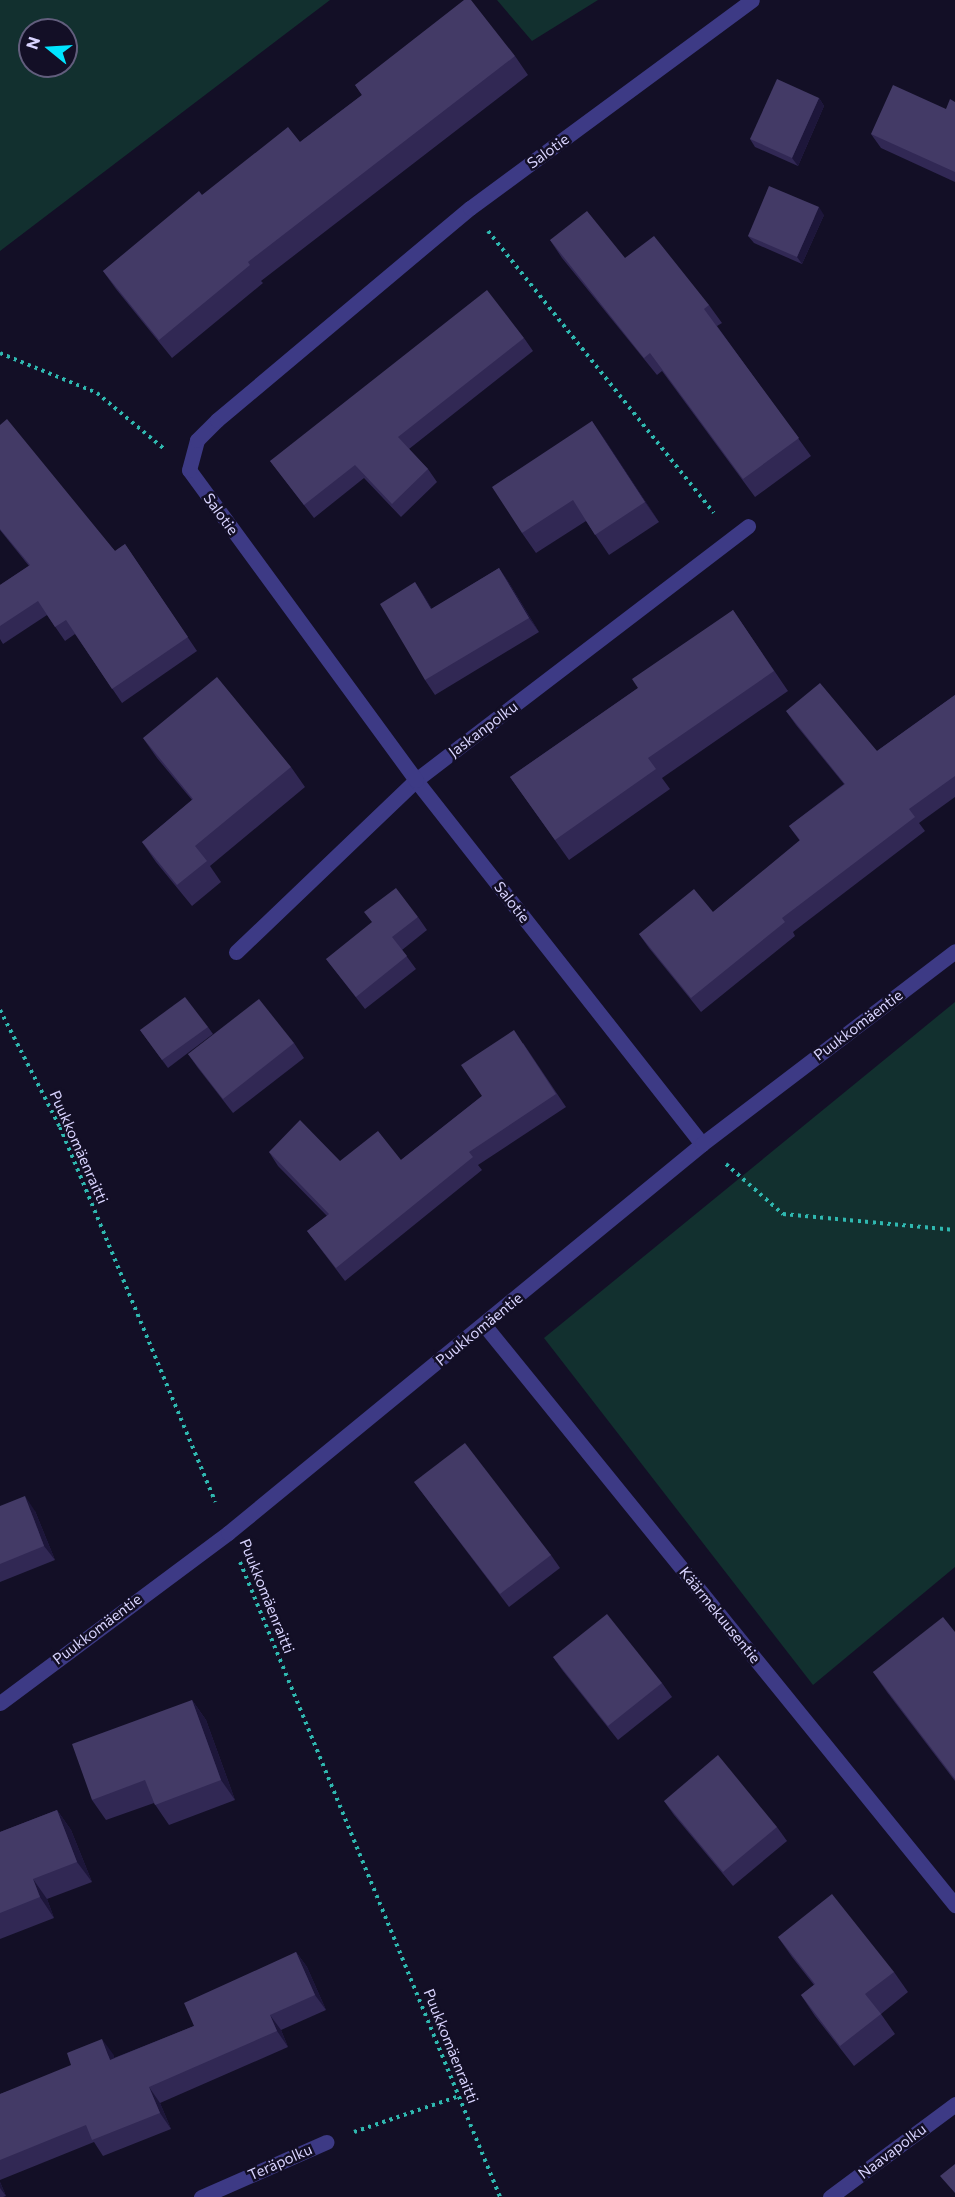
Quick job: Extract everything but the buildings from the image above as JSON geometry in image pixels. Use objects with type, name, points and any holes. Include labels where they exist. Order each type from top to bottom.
[{"type":"street","name":"Salotie","points":[[702,1144],[416,780],[189,470],[198,440],[217,420],[470,208],[752,0]]},
{"type":"street","name":"Jaskanpolku","points":[[236,952],[416,780],[748,526]]},
{"type":"street","name":"Puukkomäentie","points":[[0,1703],[228,1533],[485,1326],[702,1144],[955,951]]},
{"type":"street","name":"Käärmekuusentie","points":[[485,1326],[955,1905]]},
{"type":"street","name":"Naavapolku","points":[[830,2197],[955,2104]]},
{"type":"street","name":"Teräpolku","points":[[201,2197],[326,2142]]},
{"type":"path","points":[[470,208],[733,537]]},
{"type":"path","points":[[0,353],[97,393],[189,470]]},
{"type":"path","name":"Puukkomäenraitti","points":[[0,1010],[60,1127],[500,2197]]},
{"type":"path","points":[[702,1144],[783,1214],[955,1230]]},
{"type":"path","points":[[326,2142],[459,2096]]},
{"type":"green space","points":[[0,0],[330,0],[0,251]]},
{"type":"green space","points":[[497,0],[598,0],[532,41]]},
{"type":"green space","points":[[955,1002],[955,1567],[813,1685],[544,1338]]}]
